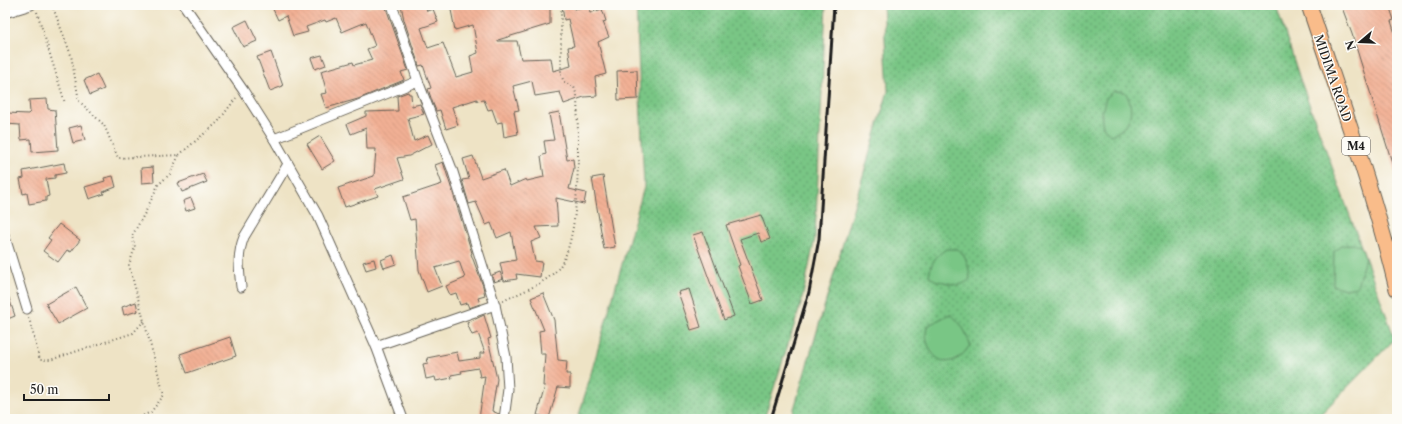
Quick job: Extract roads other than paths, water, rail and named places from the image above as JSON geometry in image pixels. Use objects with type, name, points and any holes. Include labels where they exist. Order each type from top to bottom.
[{"type":"main road","name":"MIDIMA ROAD","points":[[1309,5],[1370,187],[1386,242],[1397,289]]},
{"type":"street","points":[[5,13],[31,5]]},
{"type":"street","points":[[184,5],[243,90],[274,139],[318,216],[376,346],[403,419]]},
{"type":"street","points":[[392,5],[418,81],[452,169],[495,305],[506,357],[508,389],[504,419]]},
{"type":"street","points":[[274,139],[418,81]]},
{"type":"street","points":[[241,286],[238,266],[239,250],[249,227],[259,214],[288,164]]},
{"type":"street","points":[[5,238],[27,309]]},
{"type":"street","points":[[376,346],[495,305]]},
{"type":"railway","points":[[771,419],[809,292],[819,239],[834,5]]}]
